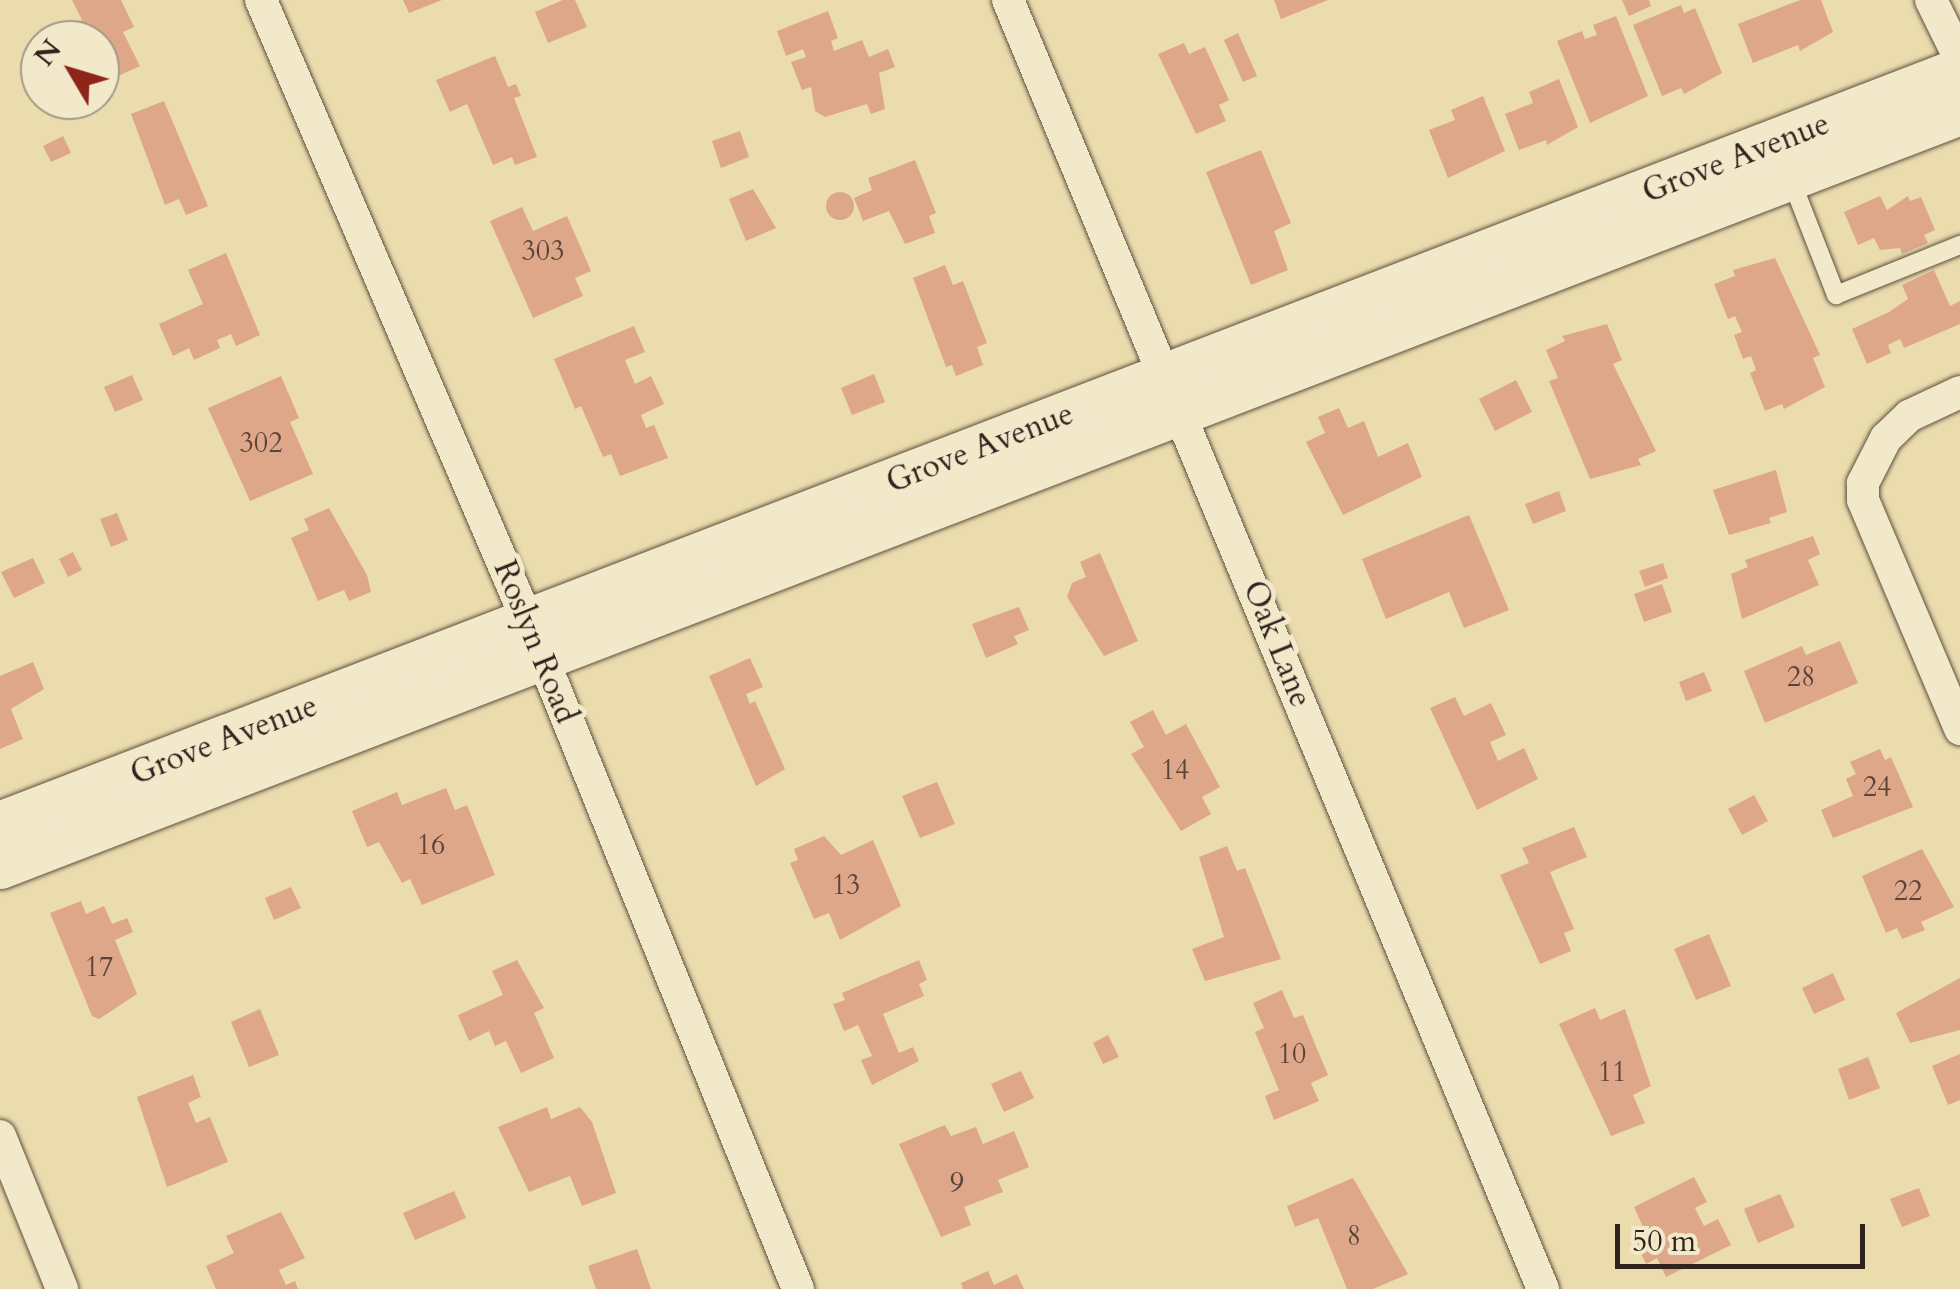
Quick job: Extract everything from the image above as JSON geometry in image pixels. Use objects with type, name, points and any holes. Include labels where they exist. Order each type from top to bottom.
[{"type":"street","name":"Roslyn Road","points":[[260,0],[535,639],[798,1289]]},
{"type":"street","name":"Oak Lane","points":[[1008,0],[1544,1289]]},
{"type":"street","points":[[1932,0],[1960,59]]},
{"type":"street","name":"Grove Avenue","points":[[0,826],[535,639],[1173,394],[1960,72]]},
{"type":"street","name":"Grove Avenue","points":[[1173,394],[1790,176],[1960,111]]},
{"type":"street","points":[[1960,392],[1909,416],[1886,438],[1863,483],[1864,500],[1960,729]]},
{"type":"street","name":"Grove Avenue","points":[[0,865],[535,639]]},
{"type":"street","points":[[0,1136],[62,1289]]},
{"type":"lane","points":[[1790,176],[1836,294],[1960,245]]},
{"type":"building","points":[[72,0],[121,0],[134,27],[123,32],[140,66],[120,75],[120,20],[82,20]]},
{"type":"building","points":[[403,0],[442,0],[409,13]]},
{"type":"building","points":[[563,0],[575,0],[587,27],[548,43],[535,12]]},
{"type":"building","points":[[1274,0],[1328,0],[1281,19]]},
{"type":"building","points":[[1622,0],[1649,0],[1651,6],[1629,16]]},
{"type":"building","points":[[1800,0],[1821,0],[1833,32],[1800,51],[1798,45],[1753,63],[1738,24]]},
{"type":"building","points":[[1681,5],[1684,13],[1695,8],[1722,73],[1684,94],[1681,88],[1662,96],[1633,25]]},
{"type":"building","points":[[828,11],[838,38],[831,41],[834,51],[862,40],[869,57],[888,49],[895,67],[879,73],[885,109],[871,114],[867,104],[825,117],[815,111],[811,87],[802,90],[791,62],[806,57],[803,49],[786,56],[777,31]]},
{"type":"building","points":[[1616,16],[1648,96],[1590,123],[1557,41],[1582,31],[1585,39],[1597,35],[1593,25]]},
{"type":"building","points":[[1238,33],[1257,76],[1243,82],[1224,40]]},
{"type":"building","points":[[1184,43],[1189,54],[1205,47],[1229,100],[1219,105],[1226,121],[1196,134],[1158,54]]},
{"type":"building","points":[[495,56],[508,87],[516,84],[521,96],[514,98],[537,157],[515,165],[512,157],[493,165],[467,104],[450,112],[436,80]]},
{"type":"building","points":[[1559,79],[1578,127],[1547,145],[1546,140],[1519,150],[1505,114],[1533,103],[1529,92]]},
{"type":"building","points":[[1483,96],[1505,151],[1448,178],[1429,130],[1455,120],[1451,110]]},
{"type":"building","points":[[164,101],[208,206],[186,215],[179,199],[165,205],[131,114]]},
{"type":"building","points":[[740,131],[749,157],[721,168],[712,141]]},
{"type":"building","points":[[63,136],[71,153],[51,162],[43,146]]},
{"type":"building","points":[[1261,150],[1291,223],[1274,231],[1288,270],[1251,285],[1206,172]]},
{"type":"building","points":[[915,160],[936,213],[929,216],[935,233],[905,244],[889,211],[863,221],[854,198],[872,190],[868,178]]},
{"type":"building","points":[[753,189],[776,228],[746,241],[729,199]]},
{"type":"building","points":[[840,192],[850,196],[854,206],[850,216],[840,220],[830,216],[826,206],[830,196]]},
{"type":"building","points":[[1880,196],[1887,210],[1908,196],[1910,201],[1921,197],[1935,230],[1924,235],[1928,243],[1902,254],[1900,248],[1880,250],[1874,238],[1858,245],[1844,212]]},
{"type":"building","points":[[522,207],[533,231],[567,216],[591,271],[575,278],[583,296],[533,318],[490,221]]},
{"type":"building","points":[[226,253],[260,335],[236,346],[231,334],[217,340],[220,348],[194,360],[189,348],[173,356],[159,324],[203,304],[188,270]]},
{"type":"building","points":[[1775,258],[1820,355],[1813,358],[1825,387],[1784,409],[1782,404],[1765,411],[1750,373],[1756,370],[1751,356],[1743,359],[1734,335],[1742,332],[1735,316],[1728,319],[1714,284],[1735,276],[1733,270]]},
{"type":"building","points":[[945,265],[953,285],[963,281],[987,343],[977,347],[983,365],[956,376],[952,365],[946,367],[913,278]]},
{"type":"building","points":[[1934,270],[1950,306],[1960,301],[1960,324],[1904,348],[1900,339],[1888,345],[1891,353],[1867,364],[1852,329],[1908,299],[1902,285]]},
{"type":"building","points":[[1607,324],[1622,360],[1613,364],[1656,451],[1638,459],[1641,465],[1590,479],[1549,381],[1558,378],[1546,350],[1565,341],[1562,336]]},
{"type":"building","points":[[634,326],[645,352],[625,360],[635,384],[651,376],[664,404],[641,415],[646,428],[654,425],[668,458],[620,476],[611,454],[603,457],[581,406],[575,409],[554,359]]},
{"type":"building","points":[[874,374],[885,402],[852,415],[841,388]]},
{"type":"building","points":[[132,375],[143,400],[115,412],[104,387]]},
{"type":"building","points":[[281,376],[299,418],[290,422],[313,474],[250,501],[208,408]]},
{"type":"building","points":[[1516,380],[1532,412],[1495,431],[1479,399]]},
{"type":"building","points":[[1339,408],[1348,428],[1364,421],[1378,457],[1408,443],[1422,477],[1343,515],[1306,442],[1325,433],[1318,417]]},
{"type":"building","points":[[1776,470],[1787,512],[1769,518],[1771,523],[1729,535],[1713,490]]},
{"type":"building","points":[[1559,491],[1566,511],[1533,524],[1525,504]]},
{"type":"building","points":[[329,508],[367,575],[371,592],[349,601],[344,590],[318,601],[291,538],[309,530],[304,519]]},
{"type":"building","points":[[117,513],[128,540],[111,547],[100,519]]},
{"type":"building","points":[[1469,515],[1509,610],[1464,628],[1449,592],[1386,619],[1362,559]]},
{"type":"building","points":[[1813,536],[1820,554],[1808,560],[1819,585],[1742,619],[1731,574],[1748,567],[1745,560]]},
{"type":"building","points":[[73,552],[82,570],[68,577],[59,559]]},
{"type":"building","points":[[1100,553],[1138,641],[1104,656],[1067,597],[1072,583],[1086,577],[1080,562]]},
{"type":"building","points":[[33,558],[45,583],[14,598],[1,572]]},
{"type":"building","points":[[1663,563],[1668,578],[1645,587],[1639,571]]},
{"type":"building","points":[[1662,584],[1672,612],[1644,622],[1634,594]]},
{"type":"building","points":[[1019,607],[1029,630],[1014,636],[1018,644],[986,658],[972,624]]},
{"type":"building","points":[[1840,641],[1858,683],[1765,723],[1744,671],[1802,646],[1806,655]]},
{"type":"building","points":[[750,658],[763,687],[746,694],[750,704],[755,701],[785,769],[756,786],[709,676]]},
{"type":"building","points":[[33,662],[44,689],[11,709],[23,739],[0,749],[0,676]]},
{"type":"building","points":[[1704,672],[1712,691],[1686,701],[1679,682]]},
{"type":"building","points":[[1455,697],[1464,716],[1491,703],[1506,735],[1490,742],[1498,761],[1524,748],[1538,779],[1477,810],[1430,708]]},
{"type":"building","points":[[1153,710],[1166,735],[1186,724],[1220,787],[1202,797],[1211,814],[1181,831],[1131,754],[1144,747],[1130,722]]},
{"type":"building","points":[[1880,749],[1885,760],[1891,757],[1913,807],[1833,838],[1821,810],[1853,796],[1846,779],[1856,774],[1850,762]]},
{"type":"building","points":[[937,782],[955,824],[920,838],[902,796]]},
{"type":"building","points":[[446,788],[455,810],[467,805],[495,875],[422,905],[410,879],[402,883],[379,842],[367,847],[352,811],[397,792],[402,805]]},
{"type":"building","points":[[1754,795],[1768,821],[1742,835],[1728,809]]},
{"type":"building","points":[[1574,827],[1587,857],[1550,872],[1574,929],[1564,933],[1571,951],[1540,964],[1500,875],[1529,863],[1522,848]]},
{"type":"building","points":[[824,836],[841,855],[873,840],[901,906],[840,940],[829,913],[814,919],[790,863],[798,860],[794,849]]},
{"type":"building","points":[[1227,846],[1237,871],[1245,868],[1281,959],[1205,981],[1192,949],[1224,937],[1199,857]]},
{"type":"building","points":[[1922,849],[1954,907],[1921,922],[1925,930],[1902,939],[1897,928],[1886,933],[1862,876]]},
{"type":"building","points":[[291,887],[301,908],[274,920],[265,898]]},
{"type":"building","points":[[81,901],[86,914],[104,906],[112,924],[127,918],[133,932],[115,940],[137,994],[99,1019],[92,1016],[50,913]]},
{"type":"building","points":[[1709,934],[1731,986],[1696,1000],[1674,949]]},
{"type":"building","points":[[517,960],[544,1008],[534,1013],[554,1058],[521,1073],[506,1041],[495,1046],[489,1031],[469,1041],[458,1015],[503,995],[492,971]]},
{"type":"building","points":[[919,960],[927,980],[919,984],[924,996],[883,1014],[899,1053],[913,1047],[919,1061],[872,1085],[861,1060],[872,1056],[858,1025],[844,1031],[833,1004],[845,1000],[842,993]]},
{"type":"building","points":[[1833,973],[1845,1000],[1814,1014],[1802,988]]},
{"type":"building","points":[[1960,978],[1960,1030],[1910,1043],[1896,1013]]},
{"type":"building","points":[[1282,990],[1294,1018],[1303,1015],[1328,1075],[1311,1083],[1319,1101],[1274,1120],[1265,1096],[1279,1090],[1255,1032],[1264,1028],[1253,1003]]},
{"type":"building","points":[[1595,1008],[1600,1020],[1625,1009],[1651,1086],[1633,1095],[1645,1123],[1611,1136],[1559,1024]]},
{"type":"building","points":[[260,1009],[279,1055],[249,1067],[231,1022]]},
{"type":"building","points":[[1108,1035],[1119,1057],[1103,1064],[1093,1043]]},
{"type":"building","points":[[1960,1054],[1960,1100],[1948,1105],[1932,1066]]},
{"type":"building","points":[[1868,1057],[1880,1088],[1849,1100],[1838,1069]]},
{"type":"building","points":[[1021,1071],[1034,1098],[1004,1112],[991,1084]]},
{"type":"building","points":[[193,1075],[201,1097],[188,1103],[196,1123],[210,1117],[228,1162],[167,1187],[137,1097]]},
{"type":"building","points":[[547,1107],[551,1119],[580,1107],[592,1122],[616,1193],[582,1206],[570,1176],[529,1192],[498,1127]]},
{"type":"building","points":[[945,1125],[951,1136],[976,1127],[983,1144],[1014,1131],[1029,1167],[998,1180],[1003,1192],[964,1207],[971,1225],[941,1237],[899,1144]]},
{"type":"building","points":[[1694,1177],[1707,1202],[1695,1208],[1704,1226],[1718,1219],[1731,1245],[1666,1277],[1657,1258],[1646,1264],[1632,1235],[1644,1229],[1634,1207]]},
{"type":"building","points":[[1353,1178],[1408,1274],[1373,1289],[1347,1289],[1318,1218],[1295,1227],[1287,1206]]},
{"type":"building","points":[[1919,1188],[1930,1216],[1902,1227],[1890,1199]]},
{"type":"building","points":[[454,1191],[466,1218],[415,1240],[403,1213]]},
{"type":"building","points":[[1780,1194],[1795,1227],[1758,1243],[1744,1209]]},
{"type":"building","points":[[281,1212],[305,1258],[279,1270],[286,1285],[295,1281],[298,1289],[216,1289],[206,1266],[234,1253],[226,1236]]},
{"type":"building","points":[[637,1249],[651,1289],[596,1289],[588,1266]]},
{"type":"building","points":[[988,1271],[994,1285],[1017,1274],[1024,1289],[963,1289],[961,1283]]}]
